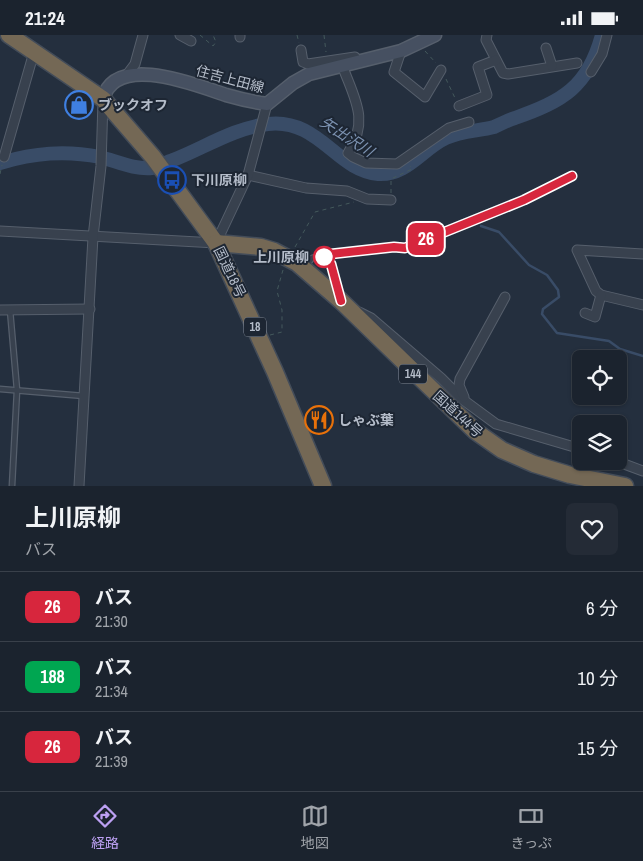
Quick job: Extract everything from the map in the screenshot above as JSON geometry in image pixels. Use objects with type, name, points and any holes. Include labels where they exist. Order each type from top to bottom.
[{"type":"highway","name":"18","points":[[9,35],[103,99]]},
{"type":"highway","name":"国道18号","points":[[103,99],[153,157],[216,243],[261,339],[323,486]]},
{"type":"highway","name":"国道144号","points":[[216,243],[261,247],[292,255],[475,431],[502,450],[543,467],[625,486]]},
{"type":"main road","name":"住吉上田線","points":[[126,77],[166,77],[247,101],[267,104],[301,78],[334,65],[401,51],[435,35]]},
{"type":"main road","points":[[103,99],[106,89],[113,82],[126,77]]},
{"type":"street","points":[[126,77],[135,64],[142,35]]},
{"type":"street","points":[[180,35],[191,41]]},
{"type":"street","points":[[487,35],[486,40],[503,73],[508,74],[577,63]]},
{"type":"street","points":[[592,72],[602,54],[606,35]]},
{"type":"street","points":[[546,48],[552,66]]},
{"type":"street","points":[[301,51],[305,64],[334,65],[360,113],[360,128],[348,153],[359,161],[397,164],[449,129],[469,122]]},
{"type":"street","points":[[401,51],[394,71],[425,97],[441,70]]},
{"type":"street","points":[[4,157],[34,52]]},
{"type":"street","points":[[459,106],[487,95],[478,67],[496,60]]},
{"type":"street","points":[[79,486],[86,396],[93,237],[101,166],[103,99]]},
{"type":"street","points":[[0,231],[216,243],[248,175],[267,104]]},
{"type":"street","points":[[248,175],[306,188],[347,191],[363,198],[391,200]]},
{"type":"street","points":[[643,254],[577,250],[591,284],[601,295],[643,305]]},
{"type":"street","points":[[585,313],[595,317],[601,295]]},
{"type":"street","points":[[466,402],[460,389],[460,379],[504,297]]},
{"type":"street","points":[[0,310],[90,309]]},
{"type":"street","points":[[354,314],[358,312],[372,318],[466,402],[496,424],[507,429],[528,432],[572,446]]},
{"type":"street","points":[[627,465],[643,471]]},
{"type":"lane","points":[[304,268],[312,258],[322,255],[394,247],[405,248],[524,200],[572,176]]},
{"type":"lane","points":[[322,255],[331,264],[341,301]]},
{"type":"lane","points":[[10,310],[17,390],[12,486]]},
{"type":"lane","points":[[0,389],[86,396]]},
{"type":"path","points":[[200,35],[213,46],[216,42],[213,35]]},
{"type":"path","points":[[324,35],[334,65]]},
{"type":"path","points":[[391,200],[391,179],[402,176],[412,169],[411,167]]},
{"type":"path","points":[[0,175],[1,170]]},
{"type":"path","points":[[261,339],[282,332],[282,310],[277,283],[315,212],[346,206],[363,198]]},
{"type":"waterway","name":"矢出沢川","points":[[0,163],[37,155],[62,153],[100,157],[132,166],[152,168],[219,139],[255,126],[286,124],[314,136],[351,164],[364,171],[378,174],[388,173],[406,166],[446,138],[494,127],[532,112],[560,98],[581,80],[589,68],[602,35]]},
{"type":"waterway","points":[[481,226],[499,232],[529,265],[547,275],[558,290],[559,297],[543,309],[542,314],[557,333],[609,341],[620,349],[643,356]]},
{"type":"bus line","name":"26","points":[[341,301],[331,264],[322,255],[394,247],[405,248],[468,221],[482,218],[517,201],[524,200],[572,176]]},
{"type":"place","name":"ブックオフ","points":[[79,105]]},
{"type":"place","name":"下川原柳","points":[[172,180]]},
{"type":"place","name":"上川原柳","points":[[324,257]]},
{"type":"place","name":"しゃぶ葉","points":[[319,420]]}]
